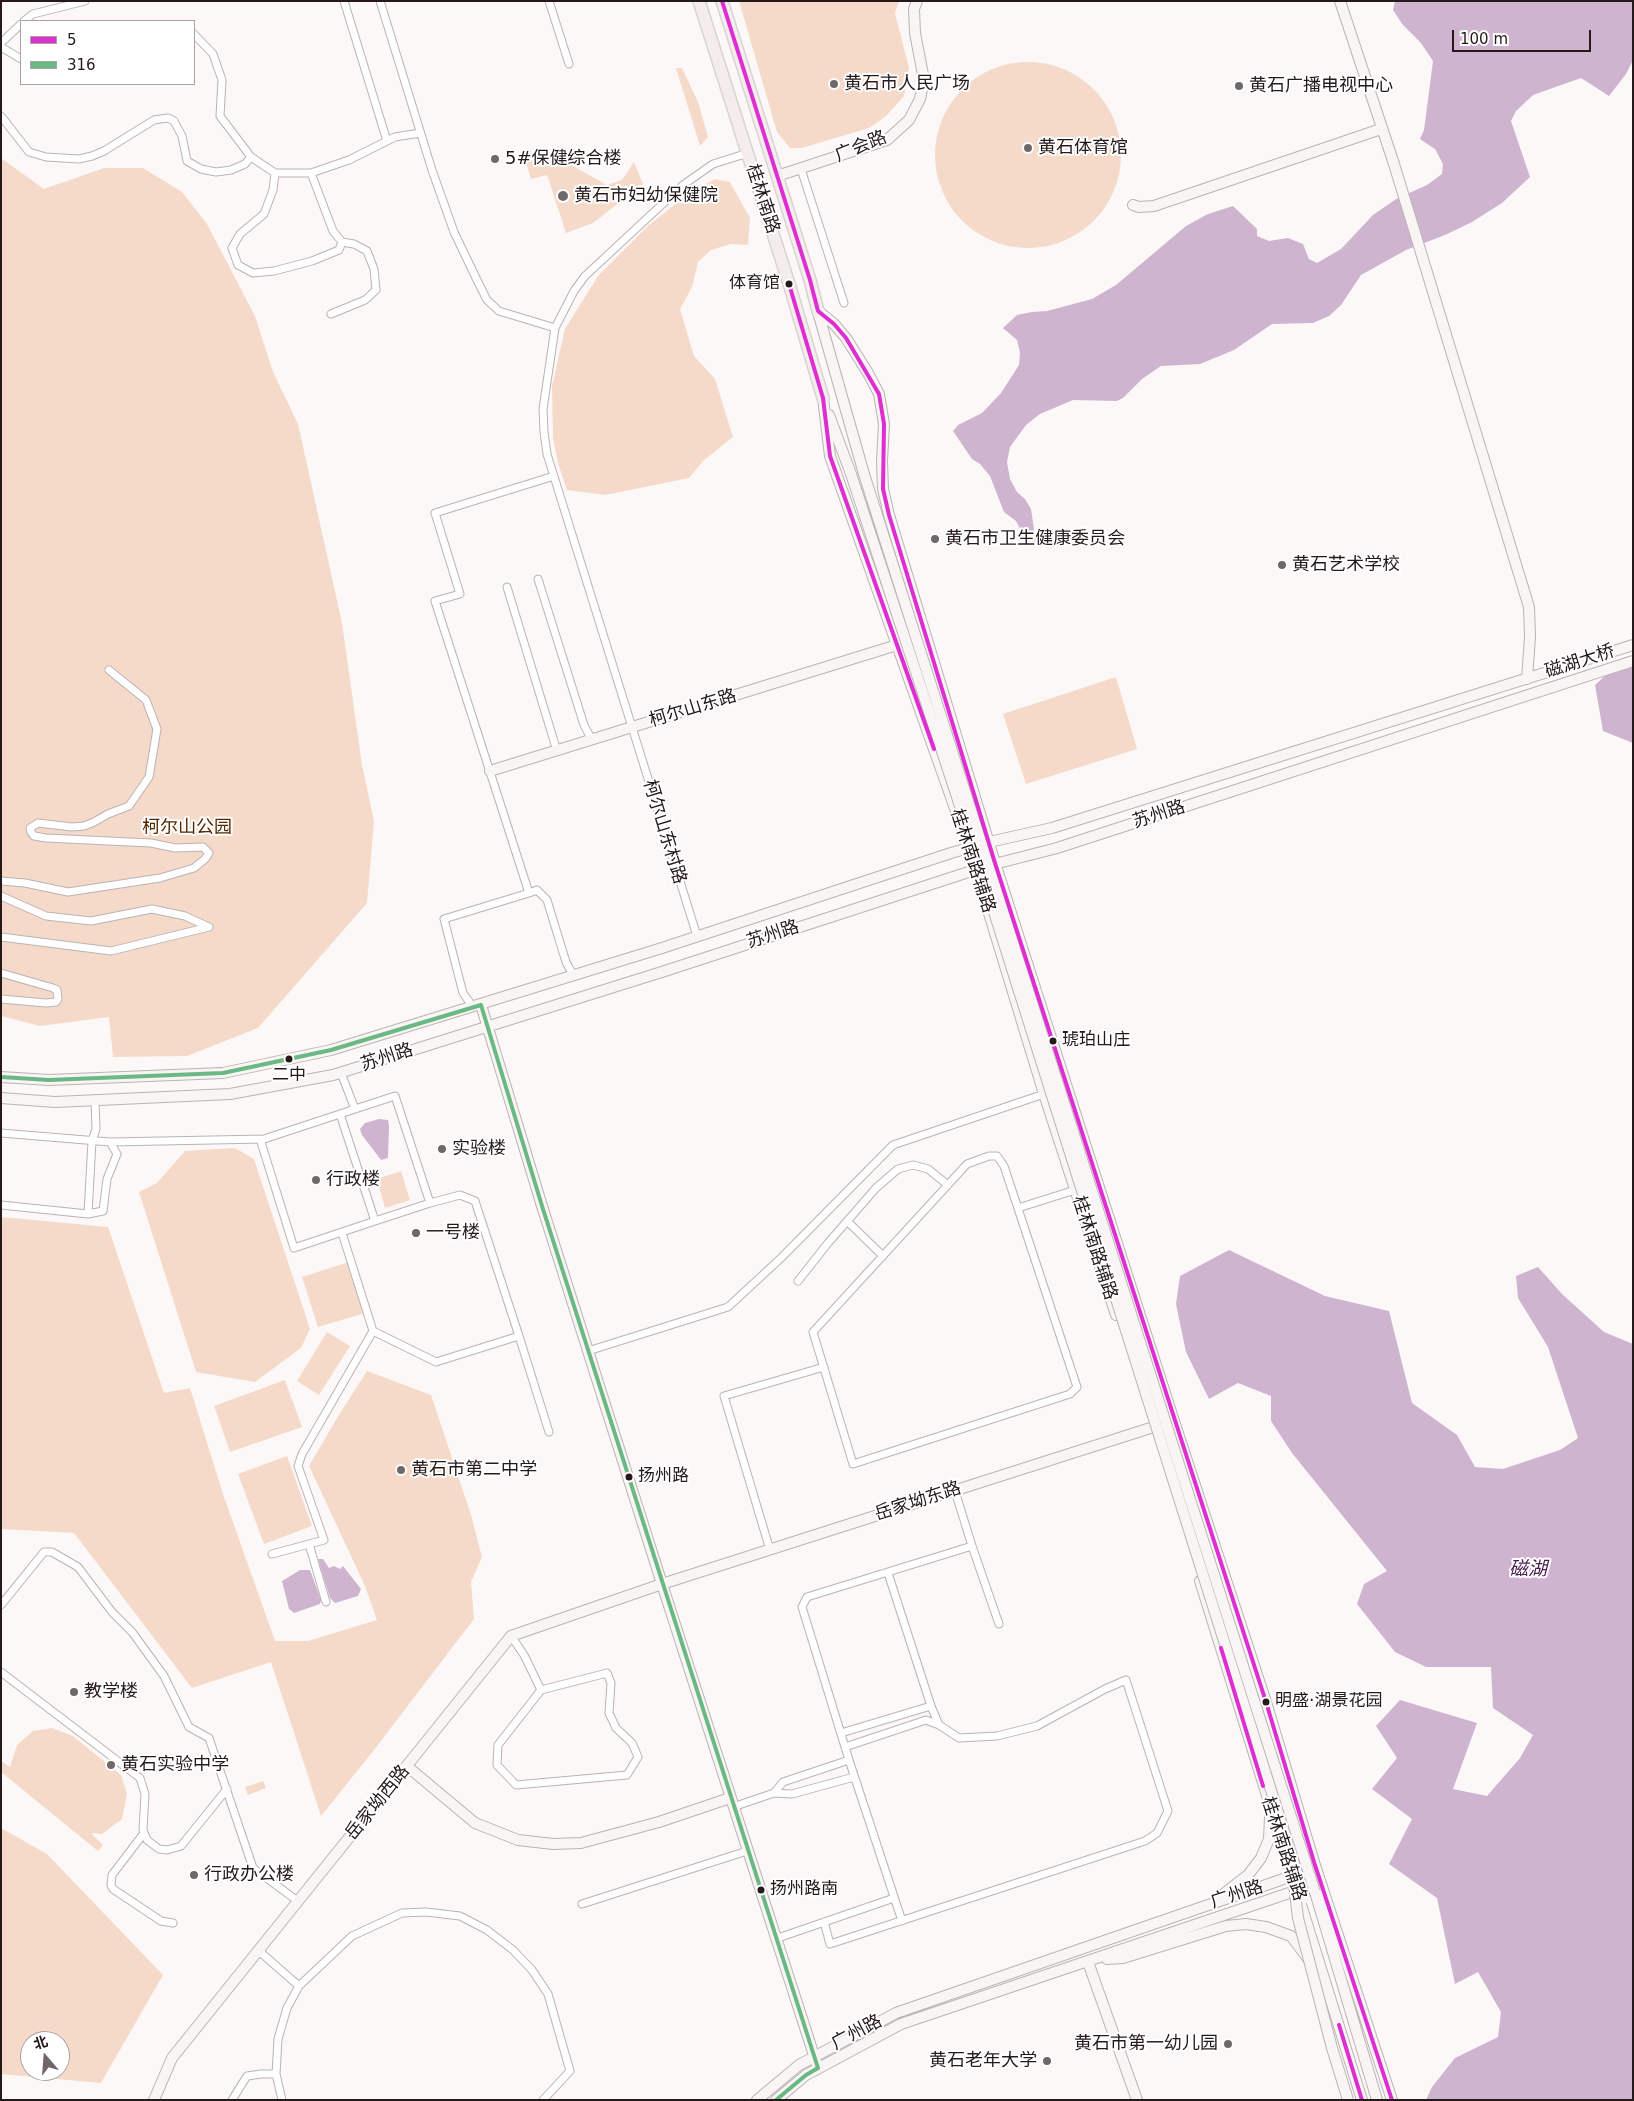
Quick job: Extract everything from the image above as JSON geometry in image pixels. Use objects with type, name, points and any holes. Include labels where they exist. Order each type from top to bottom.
[{"type":"main road","name":"桂林南路","points":[[699,1],[823,398]]},
{"type":"main road","name":"桂林南路","points":[[722,1],[818,311]]},
{"type":"main road","name":"广会路","points":[[777,176],[887,140],[909,120],[920,100],[924,80],[915,32],[914,9],[917,1]]},
{"type":"main road","points":[[1340,1],[1380,129],[1394,164],[1528,608],[1530,637],[1527,679]]},
{"type":"main road","points":[[1133,205],[1140,207],[1154,206],[1380,129]]},
{"type":"main road","points":[[818,311],[864,474],[1294,1826],[1377,2100]]},
{"type":"main road","name":"桂林南路辅路","points":[[818,311],[834,324],[846,338],[879,394],[884,424],[883,489],[889,515],[995,864],[1266,1702],[1320,1879],[1392,2100]]},
{"type":"main road","points":[[823,398],[851,474],[976,855],[1368,2100]]},
{"type":"main road","name":"桂林南路辅路","points":[[823,398],[830,456],[976,869],[1044,1094],[1153,1427],[1362,2100]]},
{"type":"main road","name":"柯尔山东路","points":[[490,771],[897,645]]},
{"type":"main road","name":"磁湖大桥","points":[[1527,679],[1633,645]]},
{"type":"main road","name":"磁湖大桥","points":[[1531,694],[1633,662]]},
{"type":"main road","name":"苏州路","points":[[1,1077],[49,1080],[223,1073],[331,1050],[573,976],[989,842],[1052,828],[1527,679]]},
{"type":"main road","name":"苏州路","points":[[1,1098],[55,1102],[230,1094],[341,1073],[976,869],[1057,848],[1531,694]]},
{"type":"main road","points":[[477,1006],[487,1026],[662,1584],[818,2068]]},
{"type":"main road","name":"岳家坳东路","points":[[662,1584],[1174,1421]]},
{"type":"main road","points":[[511,1636],[662,1584]]},
{"type":"main road","name":"岳家坳西路","points":[[154,2100],[172,2058],[408,1767],[511,1636]]},
{"type":"main road","points":[[408,1767],[475,1823],[518,1840],[553,1844],[581,1844],[732,1802]]},
{"type":"main road","points":[[1182,1913],[1201,1906],[1227,1892],[1248,1875],[1261,1858],[1269,1839],[1270,1821],[1264,1789]]},
{"type":"main road","points":[[1290,1850],[1298,1918],[1332,2048],[1348,2100]]},
{"type":"main road","name":"广州路","points":[[757,2100],[799,2065],[896,2013],[1292,1876],[1320,1879]]},
{"type":"main road","name":"广州路","points":[[776,2100],[806,2075],[901,2024],[1297,1892],[1320,1879]]},
{"type":"main road","points":[[1137,2100],[1092,1960],[1123,1958],[1226,1926],[1246,1924],[1266,1927],[1291,1936],[1319,1977],[1334,2009]]},
{"type":"main road","points":[[1353,2021],[1386,2100]]},
{"type":"street","points":[[25,20],[33,14],[85,1]]},
{"type":"street","points":[[344,1],[387,141]]},
{"type":"street","points":[[389,1],[380,3],[420,133],[454,232],[487,300],[499,311],[555,328]]},
{"type":"street","points":[[549,1],[569,64]]},
{"type":"street","points":[[1,43],[20,25]]},
{"type":"street","points":[[195,35],[213,54],[222,80],[220,116],[251,158],[275,173],[311,173],[349,160],[395,137],[420,133]]},
{"type":"street","points":[[1,47],[20,58]]},
{"type":"street","points":[[1,116],[29,152],[46,157],[80,159],[92,156],[104,151],[154,120],[168,118],[174,121],[182,136],[187,161],[201,169],[216,172],[231,170],[245,164],[251,158]]},
{"type":"street","name":"柯尔山东村路","points":[[697,936],[554,476],[545,443],[543,418],[555,328],[574,291],[585,276],[669,198],[713,164],[748,153]]},
{"type":"street","points":[[801,169],[844,303]]},
{"type":"street","points":[[275,173],[273,190],[264,214],[240,234],[232,248],[238,265],[253,273],[274,271],[312,261],[339,250],[342,242]]},
{"type":"street","points":[[311,173],[333,231],[342,242],[354,244],[368,251],[374,269],[376,290],[365,300],[331,314]]},
{"type":"street","points":[[529,893],[435,601],[460,594],[434,513],[554,476]]},
{"type":"street","points":[[538,579],[584,725],[592,740]]},
{"type":"street","points":[[507,587],[557,751]]},
{"type":"street","points":[[1,881],[26,882],[68,892],[160,878],[194,868],[209,853],[203,847],[175,848],[151,843],[46,838],[34,836],[31,832],[30,828],[38,823],[72,827],[84,826],[129,806],[149,777],[157,730],[146,700],[109,670]]},
{"type":"street","points":[[477,1006],[463,993],[444,919],[537,890],[547,900],[566,962],[573,976]]},
{"type":"street","points":[[1,896],[46,916],[91,920],[152,910],[185,916],[209,927],[111,951],[1,938]]},
{"type":"street","points":[[1,973],[53,988],[57,990],[58,999],[56,1002],[46,1003],[1,999]]},
{"type":"street","points":[[341,1073],[355,1109]]},
{"type":"street","points":[[588,1351],[728,1308],[781,1258],[892,1145],[1044,1094]]},
{"type":"street","points":[[1,1133],[110,1142],[260,1139],[395,1096],[430,1203]]},
{"type":"street","points":[[88,1214],[92,1141],[96,1129],[95,1100]]},
{"type":"street","points":[[340,1114],[375,1221]]},
{"type":"street","points":[[260,1139],[294,1248],[430,1203],[460,1196],[475,1202],[549,1432]]},
{"type":"street","points":[[1,1205],[88,1214],[103,1211],[106,1179],[117,1154],[110,1142]]},
{"type":"street","points":[[989,1156],[997,1156],[1004,1166],[1018,1208],[1076,1387],[1070,1394],[853,1464],[813,1332],[967,1164],[989,1156]]},
{"type":"street","points":[[798,1281],[876,1188],[898,1169],[913,1165],[928,1169],[948,1185]]},
{"type":"street","points":[[1018,1208],[1075,1190]]},
{"type":"street","points":[[847,1221],[883,1256]]},
{"type":"street","points":[[342,1232],[373,1331],[436,1362],[519,1336]]},
{"type":"street","points":[[272,1554],[324,1540],[298,1466],[302,1454],[373,1331]]},
{"type":"street","points":[[770,1550],[724,1396],[824,1367]]},
{"type":"street","points":[[955,1491],[998,1624]]},
{"type":"street","points":[[309,1544],[326,1602]]},
{"type":"street","points":[[902,1921],[854,1777],[802,1607],[807,1598],[972,1546]]},
{"type":"street","points":[[1,1605],[44,1552],[52,1552],[78,1567],[112,1612],[132,1632],[164,1676],[189,1727],[209,1738],[253,1868],[298,1902]]},
{"type":"street","points":[[888,1572],[931,1706],[939,1725]]},
{"type":"street","points":[[511,1636],[524,1655],[541,1690]]},
{"type":"street","points":[[1,1672],[140,1778],[145,1794],[144,1833],[152,1845],[159,1849],[167,1850],[181,1846],[227,1790]]},
{"type":"street","points":[[607,1673],[611,1683],[609,1713],[616,1728],[632,1743],[638,1757],[627,1775],[516,1785],[497,1765],[498,1744],[541,1690],[607,1673]]},
{"type":"street","points":[[824,1922],[830,1944],[902,1921],[1145,1841],[1157,1833],[1168,1811],[1126,1680],[1105,1689],[1037,1726],[997,1736],[959,1738],[939,1725],[926,1720],[845,1747]]},
{"type":"street","points":[[841,1733],[931,1706]]},
{"type":"street","points":[[774,1793],[783,1782],[849,1760]]},
{"type":"street","points":[[732,1802],[774,1793],[792,1794],[854,1777]]},
{"type":"street","points":[[144,1833],[112,1875],[111,1885],[113,1889],[161,1922],[173,1923]]},
{"type":"street","points":[[582,1904],[747,1850]]},
{"type":"street","points":[[775,1939],[894,1898]]},
{"type":"street","points":[[282,2100],[276,2074],[278,2039],[287,2008],[299,1986],[352,1936],[380,1921],[402,1913],[426,1912],[460,1916],[487,1930],[513,1950],[532,1970],[548,1994],[570,2071],[543,2100]]},
{"type":"street","points":[[259,1951],[299,1986]]},
{"type":"street","points":[[232,2100],[247,2076],[276,2074]]},
{"type":"green space","name":"黄石市人民广场","points":[[739,1],[899,1],[895,13],[909,68],[904,96],[886,116],[869,128],[802,148],[790,148],[777,132]]},
{"type":"green space","name":"黄石体育馆","points":[[1028,62],[1064,69],[1094,89],[1114,119],[1121,155],[1114,191],[1094,221],[1064,241],[1028,248],[992,241],[962,221],[942,191],[935,155],[942,119],[962,89],[992,69]]},
{"type":"green space","points":[[676,68],[682,68],[698,102],[708,137],[700,146]]},
{"type":"green space","points":[[548,155],[550,159],[562,155],[566,162],[607,185],[622,180],[634,162],[643,184],[593,223],[566,233],[547,175],[531,179],[526,162]]},
{"type":"green space","name":"柯尔山公园","points":[[1,158],[44,189],[104,168],[143,168],[182,192],[207,224],[255,316],[273,372],[298,424],[342,623],[362,765],[374,821],[367,903],[258,1028],[187,1056],[113,1057],[109,1017],[40,1026],[1,1016]]},
{"type":"green space","points":[[715,179],[730,182],[750,218],[748,245],[731,244],[711,250],[698,262],[692,287],[680,309],[694,356],[715,379],[733,437],[703,461],[689,478],[605,495],[567,490],[558,463],[553,438],[552,386],[565,329],[598,276],[648,226],[689,193]]},
{"type":"green space","points":[[1116,677],[1137,749],[1026,784],[1003,714]]},
{"type":"green space","points":[[235,1148],[254,1159],[310,1329],[301,1348],[255,1382],[196,1372],[139,1192],[157,1183],[185,1151]]},
{"type":"green space","points":[[401,1171],[410,1200],[385,1208],[377,1179]]},
{"type":"green space","points":[[1,1217],[108,1227],[164,1393],[190,1388],[223,1494],[275,1641],[308,1641],[377,1620],[365,1586],[309,1466],[367,1371],[431,1395],[471,1515],[482,1557],[471,1582],[474,1619],[321,1816],[271,1662],[192,1688],[74,1533],[1,1529]]},
{"type":"green space","points":[[349,1262],[365,1313],[318,1327],[302,1277]]},
{"type":"green space","points":[[327,1332],[350,1346],[319,1395],[297,1381]]},
{"type":"green space","points":[[285,1380],[302,1427],[230,1452],[214,1406]]},
{"type":"green space","points":[[287,1456],[312,1526],[264,1544],[238,1474]]},
{"type":"green space","points":[[52,1728],[73,1736],[121,1775],[127,1793],[122,1819],[102,1834],[91,1833],[103,1845],[98,1851],[1,1772],[1,1761],[10,1767],[17,1745],[33,1731]]},
{"type":"green space","points":[[263,1781],[266,1788],[248,1795],[245,1787]]},
{"type":"green space","points":[[1,1828],[47,1854],[163,1975],[101,2083],[70,2080],[70,2031],[20,2031],[20,2076],[1,2074]]},
{"type":"water","points":[[1395,1],[1633,1],[1633,60],[1626,74],[1609,96],[1581,78],[1533,95],[1516,111],[1511,121],[1530,177],[1502,203],[1472,222],[1406,250],[1361,275],[1341,305],[1329,316],[1313,323],[1272,324],[1234,350],[1200,364],[1161,366],[1142,379],[1123,398],[1117,401],[1073,400],[1040,414],[1026,425],[1010,447],[1007,462],[1010,479],[1017,492],[1025,499],[1031,509],[1036,543],[1031,545],[1016,521],[1004,512],[990,476],[980,464],[972,459],[953,431],[958,425],[982,413],[1001,393],[1019,365],[1020,353],[1017,340],[1003,328],[1017,315],[1047,311],[1092,299],[1116,285],[1186,226],[1208,214],[1233,206],[1257,229],[1257,236],[1269,241],[1288,238],[1303,244],[1309,259],[1317,263],[1341,249],[1373,215],[1396,199],[1427,185],[1442,174],[1443,164],[1435,149],[1420,139],[1424,130],[1433,61],[1421,43],[1403,25],[1393,10]]},
{"type":"water","points":[[1633,660],[1633,743],[1603,731],[1595,685],[1619,663]]},
{"type":"water","points":[[379,1119],[388,1120],[389,1126],[388,1158],[381,1160],[362,1135],[360,1129],[365,1123]]},
{"type":"water","name":"磁湖","points":[[1229,1250],[1325,1296],[1389,1311],[1412,1403],[1457,1435],[1475,1467],[1503,1469],[1560,1450],[1578,1438],[1548,1347],[1518,1298],[1516,1276],[1538,1267],[1562,1294],[1604,1332],[1633,1344],[1633,2100],[1426,2100],[1432,2087],[1455,2058],[1498,2037],[1501,2012],[1478,1972],[1455,1984],[1437,1898],[1389,1864],[1412,1819],[1372,1789],[1397,1758],[1376,1726],[1400,1700],[1477,1723],[1453,1789],[1487,1796],[1520,1758],[1533,1735],[1493,1708],[1491,1667],[1426,1667],[1395,1652],[1357,1604],[1364,1584],[1387,1571],[1292,1453],[1271,1421],[1271,1396],[1238,1383],[1209,1399],[1186,1352],[1176,1304],[1180,1276]]},
{"type":"water","points":[[318,1559],[323,1559],[329,1568],[334,1566],[340,1569],[343,1566],[361,1589],[358,1596],[335,1603],[330,1598]]},
{"type":"water","points":[[300,1570],[310,1570],[321,1600],[320,1604],[294,1613],[289,1609],[282,1581]]},
{"type":"transit line","name":"5","points":[[722,1],[810,280],[818,311],[834,324],[846,338],[879,394],[884,424],[883,489],[889,515],[995,863],[1266,1702],[1314,1862],[1392,2100]]},
{"type":"transit line","name":"5","points":[[789,284],[823,398],[830,456],[934,749]]},
{"type":"transit line","name":"316","points":[[1,1077],[49,1080],[223,1073],[331,1050],[481,1005],[542,1206],[818,2068],[806,2075],[776,2100]]},
{"type":"transit line","name":"5","points":[[1221,1648],[1263,1786]]},
{"type":"transit line","name":"5","points":[[1339,2025],[1362,2100]]},
{"type":"place","name":"黄石市人民广场","points":[[834,84]]},
{"type":"place","name":"黄石广播电视中心","points":[[1239,86]]},
{"type":"place","name":"黄石体育馆","points":[[1028,148]]},
{"type":"place","name":"5#保健综合楼","points":[[495,159]]},
{"type":"place","name":"黄石市妇幼保健院","points":[[563,196]]},
{"type":"place","name":"体育馆","points":[[789,284]]},
{"type":"place","name":"黄石市卫生健康委员会","points":[[935,539]]},
{"type":"place","name":"黄石艺术学校","points":[[1282,565]]},
{"type":"place","name":"琥珀山庄","points":[[1053,1041]]},
{"type":"place","name":"二中","points":[[289,1059]]},
{"type":"place","name":"实验楼","points":[[442,1149]]},
{"type":"place","name":"行政楼","points":[[316,1180]]},
{"type":"place","name":"一号楼","points":[[416,1233]]},
{"type":"place","name":"黄石市第二中学","points":[[401,1470]]},
{"type":"place","name":"扬州路","points":[[629,1477]]},
{"type":"place","name":"教学楼","points":[[74,1692]]},
{"type":"place","name":"明盛·湖景花园","points":[[1266,1702]]},
{"type":"place","name":"黄石实验中学","points":[[111,1765]]},
{"type":"place","name":"行政办公楼","points":[[194,1875]]},
{"type":"place","name":"扬州路南","points":[[761,1890]]},
{"type":"place","name":"黄石市第一幼儿园","points":[[1228,2044]]},
{"type":"place","name":"黄石老年大学","points":[[1047,2061]]}]
